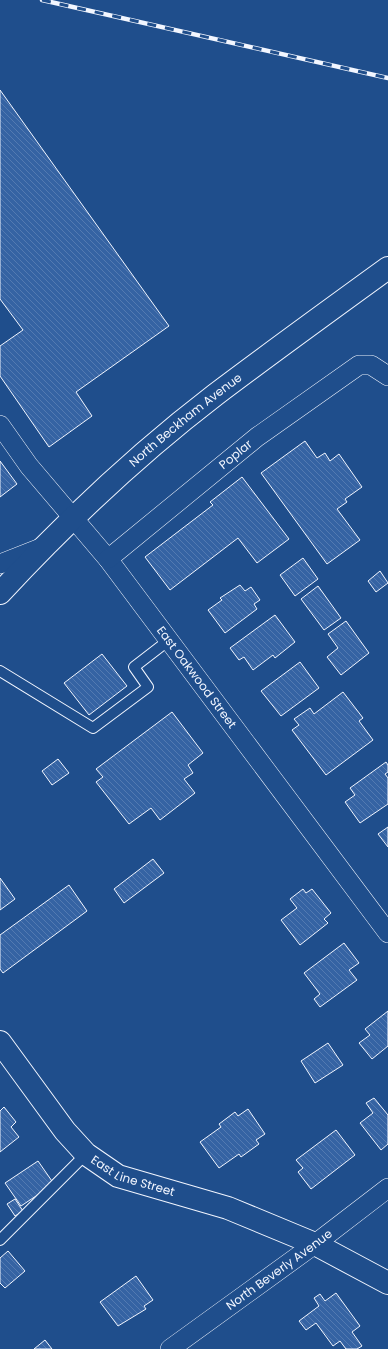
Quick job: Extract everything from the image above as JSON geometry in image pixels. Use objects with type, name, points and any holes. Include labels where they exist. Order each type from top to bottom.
[{"type":"main road","name":"North Beckham Avenue","points":[[0,593],[46,545],[117,477],[175,428],[215,395],[388,268]]},
{"type":"main road","name":"East Line Street","points":[[0,1042],[65,1131],[86,1154],[118,1176],[228,1208],[315,1244],[388,1283]]},
{"type":"street","name":"Poplar","points":[[108,559],[257,437],[359,365],[371,365],[388,376]]},
{"type":"street","name":"East Oakwood Street","points":[[0,425],[29,466],[75,518],[108,559],[388,933]]},
{"type":"street","points":[[0,564],[46,545]]},
{"type":"street","name":"North Beverly Avenue","points":[[170,1349],[315,1244],[388,1188]]},
{"type":"lane","points":[[0,671],[93,728],[148,688],[134,667],[169,640]]},
{"type":"lane","points":[[0,1240],[86,1154]]},
{"type":"building","points":[[0,90],[169,326],[76,392],[92,416],[49,447],[0,376],[0,346],[23,330],[0,299]]},
{"type":"building","points":[[305,441],[317,458],[325,453],[330,461],[339,454],[362,487],[345,499],[347,502],[337,509],[360,540],[327,564],[261,473]]},
{"type":"building","points":[[0,461],[17,484],[0,497]]},
{"type":"building","points":[[242,477],[289,539],[257,563],[238,538],[170,590],[145,557],[213,505],[210,502]]},
{"type":"building","points":[[303,558],[318,579],[295,596],[280,575]]},
{"type":"building","points":[[380,571],[388,583],[376,592],[368,581]]},
{"type":"building","points":[[240,585],[245,591],[251,587],[260,600],[254,604],[257,609],[225,633],[208,610],[222,600],[220,598]]},
{"type":"building","points":[[318,586],[341,618],[324,630],[301,599]]},
{"type":"building","points":[[275,615],[295,642],[275,658],[273,655],[253,670],[244,657],[239,660],[230,648]]},
{"type":"building","points":[[346,621],[369,653],[341,675],[327,657],[338,648],[328,634]]},
{"type":"building","points":[[102,654],[127,686],[89,715],[64,683]]},
{"type":"building","points":[[300,662],[319,688],[281,716],[261,691]]},
{"type":"building","points":[[343,692],[363,718],[359,721],[373,740],[326,775],[292,730],[299,725],[294,719],[310,708],[314,714]]},
{"type":"building","points":[[172,712],[203,753],[188,765],[193,773],[184,779],[195,793],[160,820],[151,808],[129,824],[96,782],[103,777],[96,769]]},
{"type":"building","points":[[58,759],[69,773],[52,785],[42,771]]},
{"type":"building","points":[[386,762],[388,765],[388,772],[385,774],[388,778],[388,804],[360,823],[345,802],[355,795],[350,788]]},
{"type":"building","points":[[388,827],[388,847],[378,834]]},
{"type":"building","points":[[153,859],[164,873],[124,903],[114,889]]},
{"type":"building","points":[[0,878],[15,899],[0,910]]},
{"type":"building","points":[[69,885],[87,911],[3,973],[0,969],[0,935]]},
{"type":"building","points":[[303,889],[306,893],[312,889],[331,913],[324,919],[328,923],[300,945],[281,920],[297,908],[290,899]]},
{"type":"building","points":[[344,943],[359,963],[349,970],[357,980],[320,1007],[314,999],[320,994],[304,973]]},
{"type":"building","points":[[388,1011],[388,1046],[372,1059],[359,1043],[370,1035],[365,1029]]},
{"type":"building","points":[[328,1043],[343,1065],[315,1083],[301,1061]]},
{"type":"building","points":[[374,1098],[388,1115],[388,1144],[381,1150],[360,1123],[373,1113],[366,1103]]},
{"type":"building","points":[[4,1107],[16,1122],[11,1127],[19,1137],[0,1152],[0,1111]]},
{"type":"building","points":[[248,1109],[265,1134],[256,1140],[259,1144],[241,1157],[239,1154],[219,1168],[200,1142],[221,1127],[219,1124],[235,1112],[238,1116]]},
{"type":"building","points":[[336,1130],[355,1155],[311,1189],[298,1172],[303,1168],[296,1160]]},
{"type":"building","points":[[38,1161],[54,1184],[21,1206],[5,1183]]},
{"type":"building","points":[[15,1199],[23,1211],[15,1216],[7,1204]]},
{"type":"building","points":[[8,1251],[25,1271],[5,1288],[0,1283],[0,1258]]},
{"type":"building","points":[[136,1276],[153,1300],[144,1306],[146,1309],[118,1326],[100,1302]]},
{"type":"building","points":[[336,1293],[360,1326],[352,1332],[362,1346],[357,1349],[346,1349],[340,1341],[333,1346],[316,1323],[306,1330],[299,1321],[319,1306],[314,1298],[320,1294],[325,1301]]},
{"type":"building","points":[[45,1340],[52,1349],[34,1349]]},
{"type":"railway","points":[[42,0],[388,78]]}]
